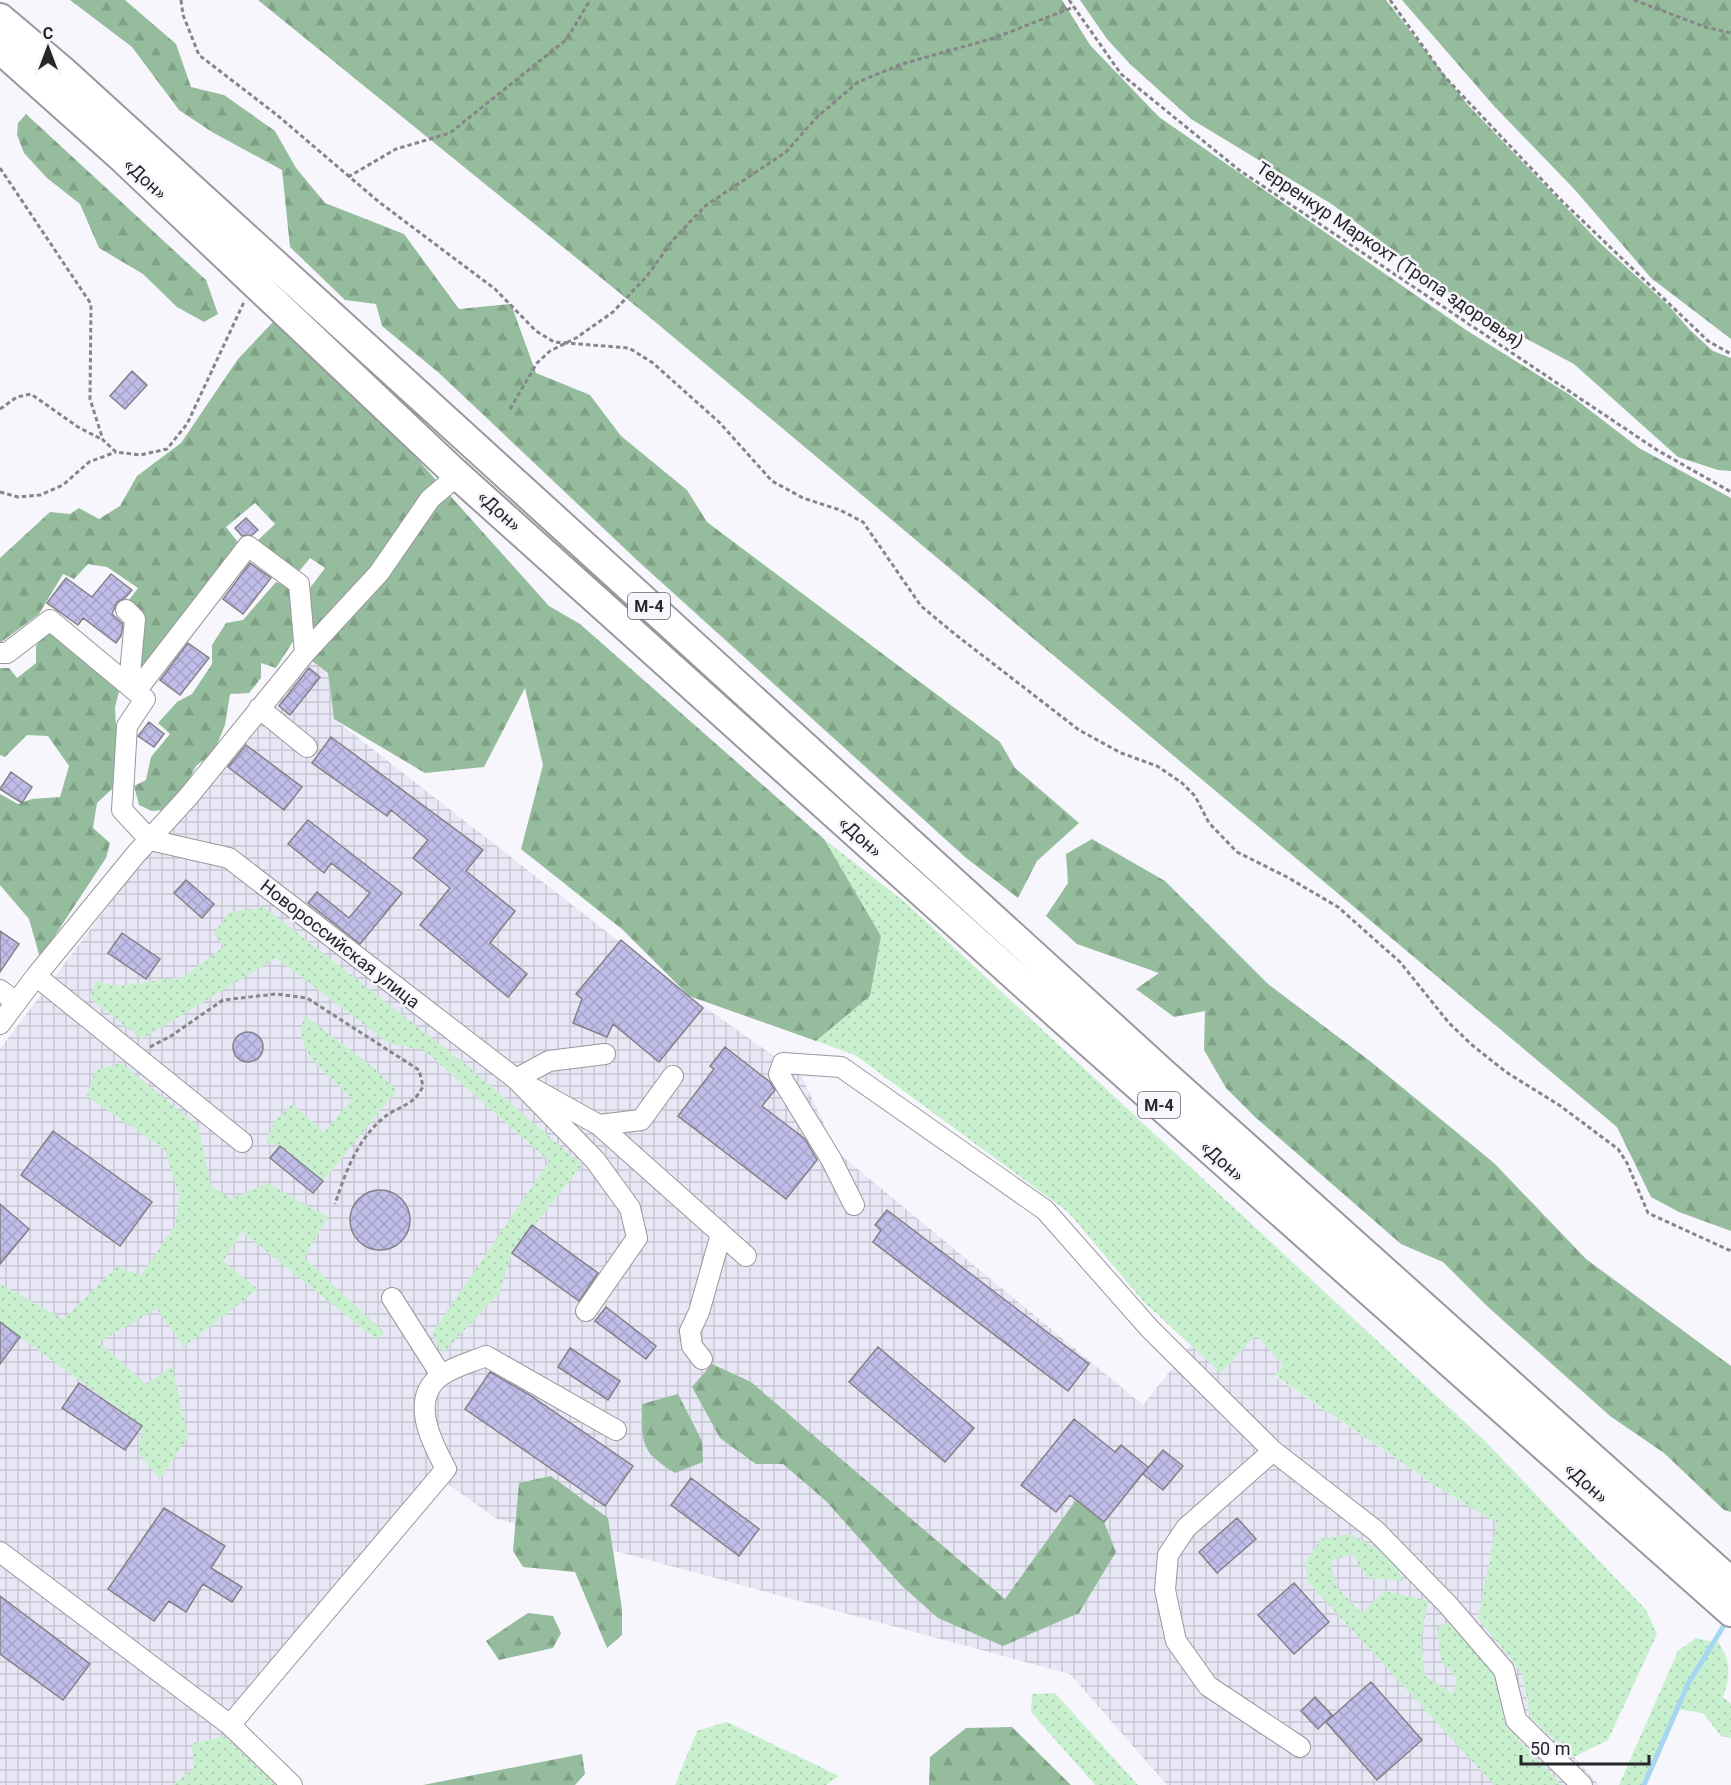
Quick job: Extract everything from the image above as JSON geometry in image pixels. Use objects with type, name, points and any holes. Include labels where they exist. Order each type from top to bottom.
[{"type":"highway","name":"«Дон»","points":[[0,18],[64,72],[1297,1194],[1731,1582]]},
{"type":"highway","name":"«Дон»","points":[[0,49],[120,156],[458,475],[1065,1021],[1731,1612]]},
{"type":"street","points":[[0,1024],[36,976],[188,797],[305,652],[379,573],[430,499],[458,475]]},
{"type":"street","points":[[132,688],[248,546],[299,584],[305,652]]},
{"type":"street","points":[[126,610],[135,619],[132,688]]},
{"type":"street","points":[[0,653],[7,653],[50,620],[145,699],[127,726],[122,810],[150,840]]},
{"type":"street","points":[[259,708],[307,747]]},
{"type":"street","name":"Новороссийская улица","points":[[150,840],[229,858],[516,1079]]},
{"type":"street","points":[[36,976],[242,1142]]},
{"type":"street","points":[[0,990],[16,1002]]},
{"type":"street","points":[[516,1079],[549,1061],[605,1054]]},
{"type":"street","points":[[854,1205],[831,1160],[779,1074],[783,1063],[841,1067],[1045,1210],[1150,1329],[1273,1451],[1376,1531],[1449,1606],[1504,1670],[1516,1720],[1582,1785]]},
{"type":"street","points":[[599,1125],[641,1120],[673,1076]]},
{"type":"street","points":[[516,1079],[599,1125],[746,1257]]},
{"type":"street","points":[[516,1079],[595,1160],[630,1208],[637,1238],[586,1311]]},
{"type":"street","points":[[702,1359],[692,1346],[690,1331],[699,1312],[721,1234]]},
{"type":"street","points":[[392,1298],[441,1376]]},
{"type":"street","points":[[230,1725],[446,1469],[427,1432],[425,1398],[441,1376],[486,1356],[616,1430]]},
{"type":"street","points":[[1273,1451],[1186,1528],[1168,1555],[1165,1590],[1176,1641],[1208,1686],[1300,1747]]},
{"type":"street","points":[[0,1552],[230,1725],[292,1785]]},
{"type":"path","points":[[181,0],[183,15],[199,55],[277,115],[348,177],[495,289],[536,331],[554,342],[629,348],[653,363],[718,422],[772,481],[803,498],[840,510],[863,522],[921,606],[1079,730],[1121,753],[1157,766],[1182,783],[1195,796],[1209,823],[1237,852],[1287,877],[1338,908],[1400,962],[1437,1008],[1472,1045],[1506,1071],[1559,1104],[1618,1149],[1627,1163],[1648,1213],[1731,1251]]},
{"type":"path","points":[[348,177],[396,149],[450,133],[567,39],[590,0]]},
{"type":"path","name":"Терренкур Маркохт (Тропа здоровья)","points":[[1069,0],[1121,74],[1239,170],[1657,450],[1731,492]]},
{"type":"path","points":[[1390,0],[1444,76],[1562,201],[1708,341],[1731,354]]},
{"type":"path","points":[[1634,0],[1705,27],[1731,33]]},
{"type":"path","points":[[510,409],[537,363],[550,351],[576,338],[612,312],[647,276],[673,240],[705,206],[786,152],[816,118],[858,82],[902,64],[994,38],[1074,7]]},
{"type":"path","points":[[0,168],[91,304],[90,399],[103,440]]},
{"type":"path","points":[[0,492],[18,497],[39,495],[63,484],[89,462],[116,452],[140,455],[167,449],[187,424],[253,282]]},
{"type":"path","points":[[0,409],[17,397],[31,394],[78,427],[103,440],[116,452]]},
{"type":"path","points":[[135,1054],[171,1036],[223,1000],[276,994],[307,998],[419,1070],[423,1086],[417,1099],[381,1119],[350,1159],[335,1204]]},
{"type":"shaded area","points":[[312,661],[328,673],[334,719],[689,996],[801,1075],[837,1152],[1143,1405],[1191,1345],[1221,1373],[1256,1335],[1284,1366],[1274,1376],[1439,1488],[1498,1523],[1478,1618],[1522,1673],[1531,1719],[1574,1757],[1599,1785],[1167,1785],[1070,1674],[497,1519],[446,1483],[231,1731],[283,1785],[0,1785],[0,1049],[124,885]]},
{"type":"green space","points":[[70,0],[125,0],[176,44],[191,87],[224,95],[275,131],[296,168],[325,203],[404,234],[459,309],[511,304],[536,373],[590,395],[621,436],[687,490],[707,522],[1000,742],[1015,768],[1079,823],[1037,861],[1018,898],[965,857],[639,562],[439,373],[382,326],[376,304],[345,300],[290,247],[282,170],[212,132],[179,110],[132,47]]},
{"type":"green space","points":[[258,0],[1062,0],[1090,45],[1159,117],[1466,330],[1570,395],[1639,448],[1731,498],[1731,1231],[1679,1212],[1651,1197],[1617,1127],[653,320]]},
{"type":"green space","points":[[1080,0],[1386,0],[1467,104],[1601,244],[1669,306],[1713,351],[1731,358],[1731,471],[1718,470],[1678,457],[1574,364],[1459,300],[1333,205],[1191,119],[1130,64],[1107,39]]},
{"type":"green space","points":[[1402,0],[1731,0],[1731,339],[1651,278],[1576,191],[1494,106]]},
{"type":"green space","points":[[26,114],[206,280],[218,314],[204,322],[177,307],[143,274],[99,248],[80,204],[47,178],[24,153],[17,135],[18,123]]},
{"type":"green space","points":[[273,322],[410,451],[549,606],[580,624],[824,839],[881,936],[870,996],[816,1041],[689,996],[623,930],[521,849],[543,765],[525,688],[484,767],[425,773],[334,719],[328,673],[312,661],[310,588],[325,568],[310,558],[297,574],[255,543],[275,524],[255,503],[226,527],[240,545],[138,681],[126,604],[138,588],[107,567],[88,564],[74,579],[63,574],[39,614],[0,643],[0,558],[50,512],[70,514],[79,508],[99,519],[120,506],[137,476],[181,443],[238,359]]},
{"type":"green space","points":[[276,582],[291,587],[299,632],[276,668],[261,663],[261,678],[249,693],[230,694],[225,725],[214,752],[196,766],[184,789],[164,810],[152,811],[139,805],[134,786],[146,780],[151,757],[170,734],[158,723],[177,702],[192,694],[212,664],[212,645],[226,623],[243,620]]},
{"type":"green space","points":[[46,631],[56,631],[120,688],[115,707],[118,764],[113,788],[97,803],[93,828],[110,843],[106,858],[40,958],[29,919],[0,885],[0,794],[18,804],[32,799],[60,797],[69,766],[48,736],[27,735],[5,757],[0,755],[0,668],[9,668],[17,678],[36,663],[36,646]]},
{"type":"green space","points":[[824,839],[906,903],[1485,1441],[1646,1610],[1657,1634],[1608,1740],[1574,1757],[1531,1719],[1522,1673],[1478,1618],[1497,1523],[1439,1488],[1274,1375],[1283,1366],[1256,1335],[1221,1373],[1144,1302],[1068,1212],[855,1055],[816,1041],[870,996],[881,936]]},
{"type":"green space","points":[[1092,839],[1165,881],[1268,984],[1370,1061],[1494,1163],[1586,1259],[1731,1366],[1731,1512],[1724,1510],[1664,1453],[1610,1416],[1487,1306],[1443,1262],[1401,1244],[1255,1117],[1226,1088],[1204,1050],[1205,1011],[1174,1017],[1136,989],[1159,973],[1077,944],[1046,916],[1068,883],[1066,854]]},
{"type":"green space","points":[[264,907],[464,1063],[582,1165],[512,1253],[499,1293],[443,1353],[432,1334],[549,1161],[424,1050],[390,1044],[276,958],[142,1039],[89,998],[96,981],[116,986],[183,977],[224,947],[214,934],[229,912]]},
{"type":"green space","points":[[305,1016],[370,1065],[397,1090],[323,1181],[280,1146],[266,1142],[275,1121],[292,1104],[324,1132],[352,1099],[307,1052],[302,1029]]},
{"type":"green space","points":[[121,1063],[198,1126],[211,1186],[231,1199],[267,1183],[328,1217],[304,1258],[385,1333],[376,1339],[242,1232],[223,1261],[258,1289],[184,1347],[157,1309],[99,1342],[146,1384],[172,1367],[188,1437],[160,1479],[139,1454],[142,1426],[0,1322],[0,1284],[63,1319],[117,1267],[141,1275],[176,1224],[179,1195],[165,1150],[87,1096],[95,1070]]},
{"type":"green space","points":[[712,1364],[751,1382],[1005,1599],[1076,1500],[1104,1522],[1116,1552],[1079,1613],[1003,1646],[938,1618],[901,1585],[826,1501],[783,1464],[756,1464],[720,1438],[692,1387]]},
{"type":"green space","points":[[678,1394],[702,1441],[703,1462],[675,1473],[655,1459],[645,1445],[642,1404]]},
{"type":"green space","points":[[551,1476],[608,1518],[622,1609],[622,1635],[607,1648],[575,1572],[523,1567],[513,1551],[519,1483]]},
{"type":"green space","points":[[1350,1534],[1392,1556],[1403,1581],[1368,1578],[1352,1554],[1330,1561],[1337,1588],[1361,1613],[1385,1591],[1428,1601],[1421,1638],[1425,1676],[1452,1693],[1458,1679],[1441,1661],[1437,1628],[1448,1622],[1494,1674],[1505,1725],[1562,1785],[1494,1785],[1308,1582],[1305,1562],[1321,1539]]},
{"type":"green space","points":[[528,1613],[553,1616],[561,1633],[553,1648],[499,1660],[486,1641]]},
{"type":"green space","points":[[1696,1638],[1719,1643],[1726,1657],[1728,1675],[1723,1697],[1731,1704],[1731,1738],[1721,1736],[1703,1713],[1677,1709],[1644,1785],[1619,1785],[1678,1651]]},
{"type":"green space","points":[[1055,1693],[1138,1785],[1095,1785],[1031,1712],[1032,1694]]},
{"type":"green space","points":[[727,1722],[839,1776],[826,1785],[675,1785],[697,1731]]},
{"type":"green space","points":[[1012,1727],[1071,1785],[929,1785],[930,1757],[966,1728]]},
{"type":"green space","points":[[224,1736],[277,1785],[172,1785],[194,1768],[192,1744]]},
{"type":"green space","points":[[582,1754],[585,1774],[575,1785],[423,1785]]},
{"type":"building","points":[[132,371],[147,385],[125,409],[110,396]]},
{"type":"building","points":[[246,518],[258,530],[252,535],[242,536],[235,528]]},
{"type":"building","points":[[250,563],[271,578],[243,614],[223,599]]},
{"type":"building","points":[[111,574],[132,590],[125,598],[117,602],[112,614],[123,624],[121,636],[116,643],[83,618],[78,625],[47,603],[66,578],[92,597]]},
{"type":"building","points":[[188,643],[209,658],[180,695],[160,680]]},
{"type":"building","points":[[309,668],[320,677],[290,715],[279,706]]},
{"type":"building","points":[[149,722],[164,734],[154,747],[138,736]]},
{"type":"building","points":[[331,737],[483,850],[466,871],[515,911],[490,943],[527,974],[508,997],[420,925],[450,888],[413,858],[428,840],[391,810],[387,816],[312,763]]},
{"type":"building","points":[[246,745],[302,787],[284,810],[228,767]]},
{"type":"building","points":[[11,772],[32,787],[22,803],[0,789]]},
{"type":"building","points":[[308,820],[402,893],[360,944],[308,903],[317,892],[349,918],[370,893],[331,863],[324,873],[288,844]]},
{"type":"building","points":[[186,880],[214,904],[202,918],[174,893]]},
{"type":"building","points":[[0,931],[19,944],[0,972]]},
{"type":"building","points":[[122,933],[160,959],[146,979],[108,953]]},
{"type":"building","points":[[621,940],[703,1008],[659,1062],[613,1024],[607,1037],[573,1023],[582,999],[576,994]]},
{"type":"building","points":[[248,1032],[259,1036],[263,1047],[259,1058],[248,1062],[237,1058],[233,1047],[237,1036]]},
{"type":"building","points":[[725,1047],[770,1082],[775,1090],[762,1106],[805,1139],[817,1160],[786,1199],[678,1116],[714,1069],[710,1066]]},
{"type":"building","points":[[53,1131],[152,1202],[120,1246],[21,1175]]},
{"type":"building","points":[[280,1146],[323,1181],[313,1193],[270,1158]]},
{"type":"building","points":[[380,1190],[397,1195],[405,1203],[410,1220],[405,1237],[397,1245],[380,1250],[363,1245],[355,1237],[350,1220],[355,1203],[363,1195]]},
{"type":"building","points":[[0,1204],[29,1229],[0,1264]]},
{"type":"building","points":[[887,1210],[1089,1364],[1068,1391],[873,1242],[881,1230],[875,1225]]},
{"type":"building","points":[[532,1225],[598,1273],[579,1301],[512,1253]]},
{"type":"building","points":[[606,1307],[656,1346],[646,1359],[595,1321]]},
{"type":"building","points":[[0,1322],[20,1337],[0,1364]]},
{"type":"building","points":[[878,1347],[974,1428],[945,1462],[849,1382]]},
{"type":"building","points":[[570,1348],[620,1381],[608,1400],[558,1367]]},
{"type":"building","points":[[490,1372],[528,1394],[633,1466],[605,1506],[465,1409]]},
{"type":"building","points":[[79,1383],[142,1426],[125,1450],[62,1408]]},
{"type":"building","points":[[1074,1419],[1115,1452],[1121,1445],[1148,1467],[1104,1522],[1070,1495],[1056,1512],[1021,1485]]},
{"type":"building","points":[[1163,1450],[1183,1466],[1163,1490],[1143,1474]]},
{"type":"building","points":[[691,1478],[759,1529],[739,1556],[671,1505]]},
{"type":"building","points":[[164,1508],[225,1546],[211,1568],[242,1587],[232,1602],[203,1584],[186,1612],[169,1601],[154,1621],[108,1589]]},
{"type":"building","points":[[1237,1518],[1256,1539],[1217,1573],[1199,1552]]},
{"type":"building","points":[[1294,1583],[1329,1622],[1294,1654],[1258,1615]]},
{"type":"building","points":[[0,1596],[90,1664],[63,1700],[0,1654]]},
{"type":"building","points":[[1371,1682],[1422,1740],[1377,1780],[1326,1722]]},
{"type":"building","points":[[1315,1697],[1332,1715],[1318,1729],[1301,1711]]},
{"type":"waterway","points":[[1644,1785],[1688,1684],[1723,1627]]}]
